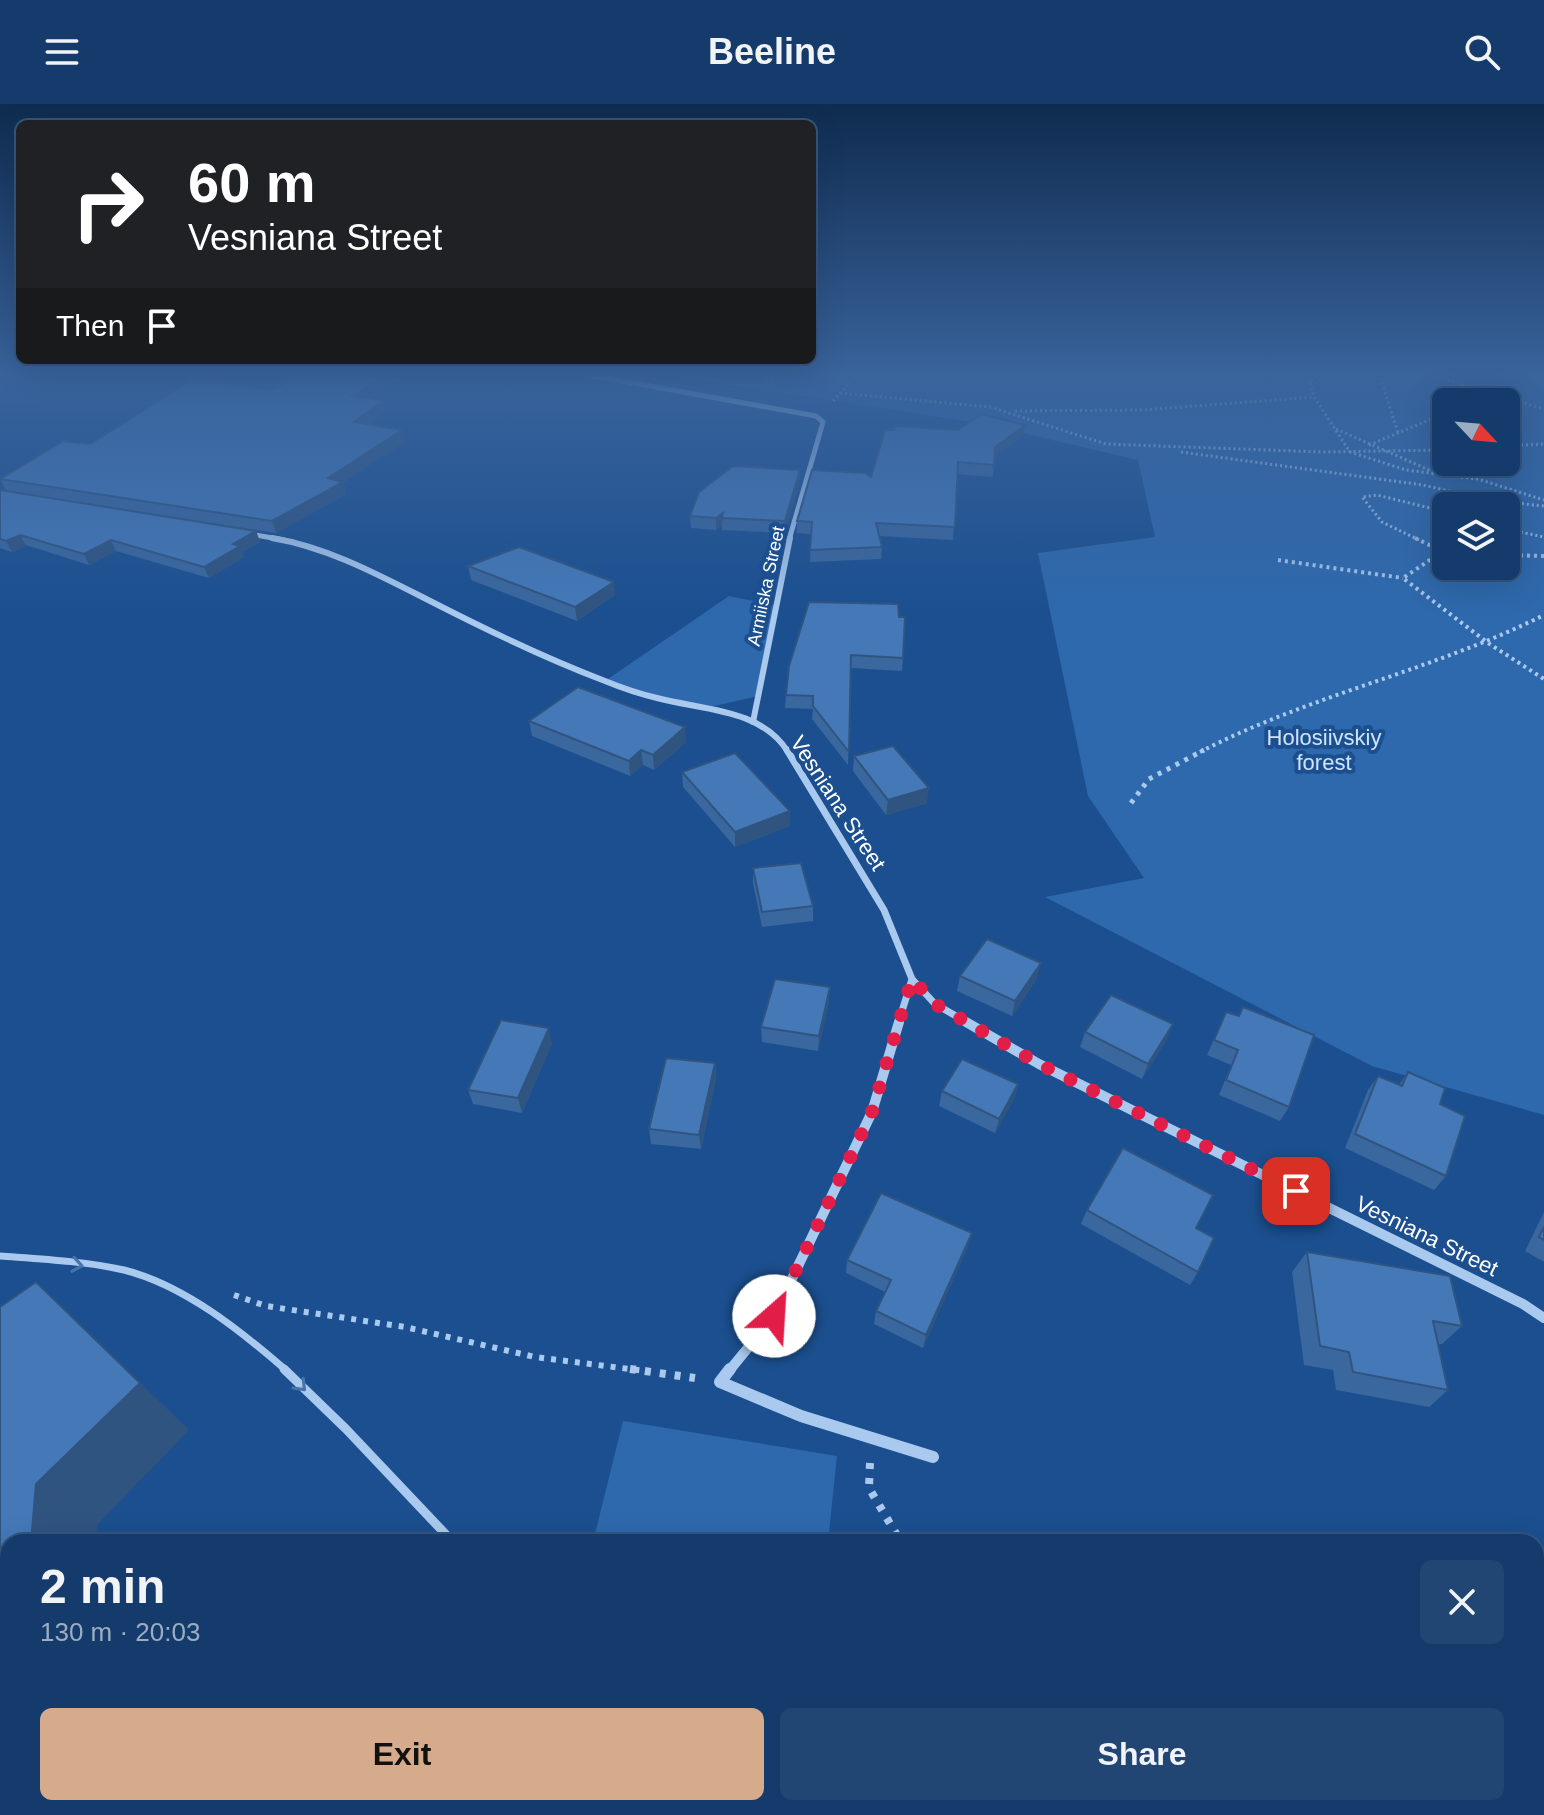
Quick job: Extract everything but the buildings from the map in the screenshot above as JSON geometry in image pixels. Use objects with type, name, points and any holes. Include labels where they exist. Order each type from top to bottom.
[{"type":"street","name":"Armiiska Street","points":[[753,722],[774,605],[801,494],[816,453]]},
{"type":"street","name":"Vesniana Street","points":[[245,533],[291,541],[370,570],[443,608],[605,681],[659,699],[710,707],[753,722],[784,746],[884,910],[912,979],[935,1004],[1039,1064],[1523,1304],[1544,1318]]},
{"type":"street","points":[[912,979],[872,1112],[774,1316],[720,1382],[801,1416],[933,1457]]},
{"type":"lane","points":[[0,1256],[137,1275],[223,1321],[273,1358],[445,1534]]},
{"type":"path","points":[[1185,453],[1423,485],[1488,500],[1544,506]]},
{"type":"path","points":[[1353,453],[1406,470],[1478,479],[1544,500]]},
{"type":"path","points":[[1384,453],[1448,477]]},
{"type":"path","points":[[1432,509],[1377,495],[1362,497],[1382,522],[1432,546]]},
{"type":"path","points":[[1520,532],[1544,537]]},
{"type":"path","points":[[1520,555],[1544,556]]},
{"type":"path","points":[[1278,560],[1379,577],[1403,578],[1432,560]]},
{"type":"path","points":[[1403,578],[1488,643],[1544,679]]},
{"type":"path","points":[[1131,803],[1149,779],[1220,742],[1439,657],[1488,643],[1544,615]]},
{"type":"path","points":[[227,1293],[266,1306],[405,1327],[535,1357],[720,1382]]},
{"type":"path","points":[[869,1488],[896,1534]]},
{"type":"green space","name":"Holosiivskiy forest","points":[[1107,453],[1432,453],[1432,476],[1520,476],[1520,453],[1544,453],[1544,1115],[1372,1066],[1045,897],[1144,878],[1088,796],[1038,553],[1155,537],[1138,460]]},
{"type":"green space","points":[[729,596],[774,605],[758,696],[710,707],[659,699],[605,681]]},
{"type":"green space","points":[[623,1421],[837,1456],[829,1534],[595,1534]]},
{"type":"route","points":[[774,1316],[872,1112],[912,979],[935,1004],[1039,1064],[1296,1191]]}]
